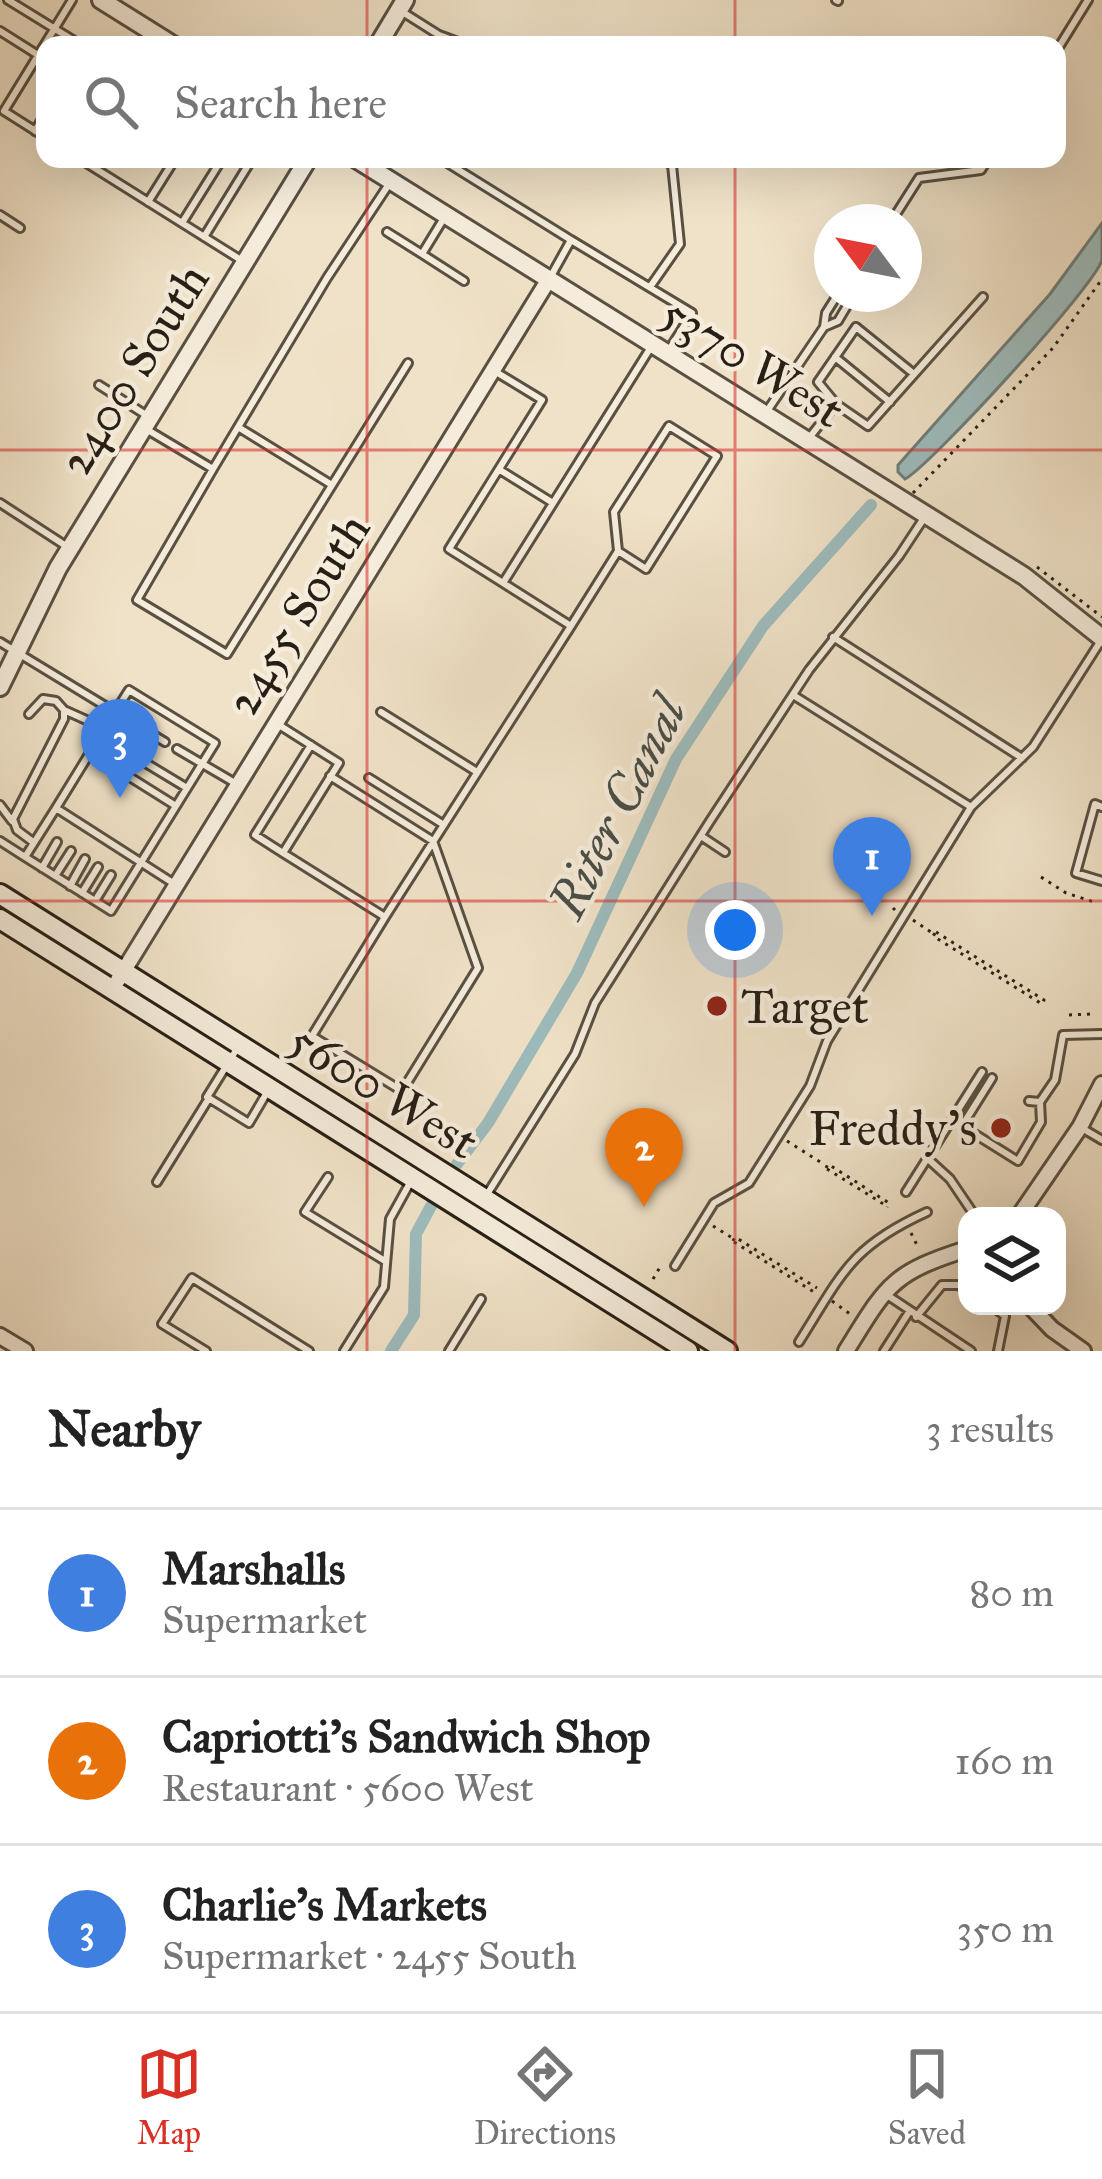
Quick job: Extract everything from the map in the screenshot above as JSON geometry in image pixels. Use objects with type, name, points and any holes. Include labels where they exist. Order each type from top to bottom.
[{"type":"main road","name":"5600 West","points":[[0,894],[123,971],[413,1178],[688,1351]]},
{"type":"main road","name":"5600 West","points":[[0,919],[112,989],[234,1053]]},
{"type":"main road","name":"5600 West","points":[[276,1080],[484,1199],[727,1351]]},
{"type":"street","points":[[109,2],[157,36]]},
{"type":"street","points":[[383,36],[402,5]]},
{"type":"street","name":"2400 South","points":[[0,687],[9,646],[302,168]]},
{"type":"street","name":"5370 West","points":[[370,168],[1036,585],[1102,639]]},
{"type":"street","name":"2455 South","points":[[112,989],[549,280]]},
{"type":"street","points":[[1025,1207],[1080,1127],[1102,1084]]},
{"type":"street","points":[[846,1351],[885,1292],[922,1263],[958,1252]]},
{"type":"street","points":[[1039,1315],[1083,1351]]},
{"type":"street","points":[[0,1336],[25,1351]]},
{"type":"lane","points":[[8,0],[67,36]]},
{"type":"lane","points":[[49,36],[71,0]]},
{"type":"lane","points":[[1066,36],[1088,0]]},
{"type":"lane","points":[[402,5],[439,35]]},
{"type":"lane","points":[[0,31],[36,54]]},
{"type":"lane","points":[[36,58],[4,112],[36,127]]},
{"type":"lane","points":[[94,168],[244,262]]},
{"type":"lane","points":[[148,202],[170,168]]},
{"type":"lane","points":[[182,223],[216,168]]},
{"type":"lane","points":[[204,237],[246,168]]},
{"type":"lane","points":[[455,168],[692,313],[660,349],[503,583]]},
{"type":"lane","points":[[650,287],[680,244],[672,168]]},
{"type":"lane","points":[[903,204],[920,178],[982,168]]},
{"type":"lane","points":[[391,181],[327,278],[137,599],[227,654],[408,363]]},
{"type":"lane","points":[[0,215],[20,228]]},
{"type":"lane","points":[[422,254],[446,215]]},
{"type":"lane","points":[[387,232],[464,280]]},
{"type":"lane","points":[[549,280],[571,240]]},
{"type":"lane","points":[[914,374],[856,327],[818,382],[836,404],[868,426],[983,297]]},
{"type":"lane","points":[[765,414],[824,327],[827,312]]},
{"type":"lane","points":[[824,327],[838,321],[843,312]]},
{"type":"lane","points":[[836,357],[890,401]]},
{"type":"lane","points":[[493,370],[542,400],[448,549],[571,626]]},
{"type":"lane","points":[[99,385],[213,469]]},
{"type":"lane","points":[[807,441],[836,404]]},
{"type":"lane","points":[[330,776],[433,841],[478,968],[402,1091],[312,1036],[433,841],[618,551],[614,512],[668,426],[717,456],[646,569],[618,551]]},
{"type":"lane","points":[[238,427],[332,485]]},
{"type":"lane","points":[[498,470],[553,503]]},
{"type":"lane","points":[[0,503],[69,548]]},
{"type":"lane","points":[[484,1199],[575,1054],[595,1003],[701,836],[833,637],[926,515]]},
{"type":"lane","points":[[833,637],[1022,758]]},
{"type":"lane","points":[[675,1265],[714,1203],[749,1183],[810,1086],[827,1041],[970,807],[1034,747],[1102,639]]},
{"type":"lane","points":[[9,646],[165,742]]},
{"type":"lane","points":[[0,841],[70,886],[111,911],[214,743],[129,690],[25,857]]},
{"type":"lane","points":[[793,695],[970,807]]},
{"type":"lane","points":[[29,714],[43,699],[56,701],[187,788]]},
{"type":"lane","points":[[14,825],[64,710]]},
{"type":"lane","points":[[381,712],[477,772]]},
{"type":"lane","points":[[275,723],[339,763],[283,853]]},
{"type":"lane","points":[[311,745],[255,836],[386,916]]},
{"type":"lane","points":[[177,749],[238,785]]},
{"type":"lane","points":[[132,754],[125,774],[176,806]]},
{"type":"lane","points":[[369,778],[444,825]]},
{"type":"lane","points":[[1102,807],[1094,804],[1076,873],[1102,881]]},
{"type":"lane","points":[[0,805],[34,842]]},
{"type":"lane","points":[[56,808],[176,885]]},
{"type":"lane","points":[[65,830],[73,818]]},
{"type":"lane","points":[[78,838],[85,826]]},
{"type":"lane","points":[[93,847],[100,836]]},
{"type":"lane","points":[[701,836],[725,852]]},
{"type":"lane","points":[[42,868],[57,842]]},
{"type":"lane","points":[[105,855],[112,844]]},
{"type":"lane","points":[[55,876],[71,850]]},
{"type":"lane","points":[[118,863],[125,852]]},
{"type":"lane","points":[[70,886],[85,860]]},
{"type":"lane","points":[[82,893],[98,867]]},
{"type":"lane","points":[[95,901],[111,875]]},
{"type":"lane","points":[[992,1078],[962,1126],[1018,1162],[1041,1122],[1040,1102],[1055,1080],[1063,1035],[1102,1034]]},
{"type":"lane","points":[[157,1182],[234,1053]]},
{"type":"lane","points":[[906,1192],[982,1072]]},
{"type":"lane","points":[[209,1098],[249,1124],[276,1080]]},
{"type":"lane","points":[[1029,1102],[1040,1102]]},
{"type":"lane","points":[[1080,1127],[1102,1140]]},
{"type":"lane","points":[[927,1158],[950,1179],[969,1207]]},
{"type":"lane","points":[[328,1177],[305,1212],[386,1261]]},
{"type":"lane","points":[[344,1351],[384,1287],[390,1219],[413,1178]]},
{"type":"lane","points":[[799,1342],[859,1253],[887,1230],[927,1212]]},
{"type":"lane","points":[[206,1351],[162,1324],[192,1278],[309,1351]]},
{"type":"lane","points":[[884,1351],[942,1285],[958,1285]]},
{"type":"lane","points":[[885,1292],[971,1351]]},
{"type":"lane","points":[[449,1351],[481,1299]]},
{"type":"lane","points":[[1004,1315],[1000,1348],[1010,1351]]},
{"type":"path","points":[[905,502],[1053,348],[1102,279]]},
{"type":"path","points":[[1041,877],[1066,893],[1094,902]]},
{"type":"path","points":[[911,920],[1053,1008]]},
{"type":"path","points":[[1069,1015],[1090,1014]]},
{"type":"path","points":[[785,1141],[890,1203],[887,1207],[827,1166]]},
{"type":"path","points":[[712,1226],[818,1292]]},
{"type":"path","points":[[909,1228],[918,1247]]},
{"type":"path","points":[[653,1279],[660,1267]]},
{"type":"path","points":[[832,1301],[850,1313]]},
{"type":"water","points":[[1102,223],[1102,260],[1093,276],[976,411],[905,479],[898,465],[1050,294]]},
{"type":"waterway","name":"Riter Canal","points":[[457,1164],[488,1123],[577,973],[676,759],[763,626],[871,505]]},
{"type":"waterway","name":"Riter Canal","points":[[391,1351],[414,1315],[416,1234],[431,1206]]},
{"type":"place","name":"Charlie's Markets","points":[[120,798]]},
{"type":"place","name":"Marshalls","points":[[872,916]]},
{"type":"place","name":"Target","points":[[717,1006]]},
{"type":"place","name":"Freddy's","points":[[1001,1128]]},
{"type":"place","name":"Capriotti's Sandwich Shop","points":[[644,1207]]}]
